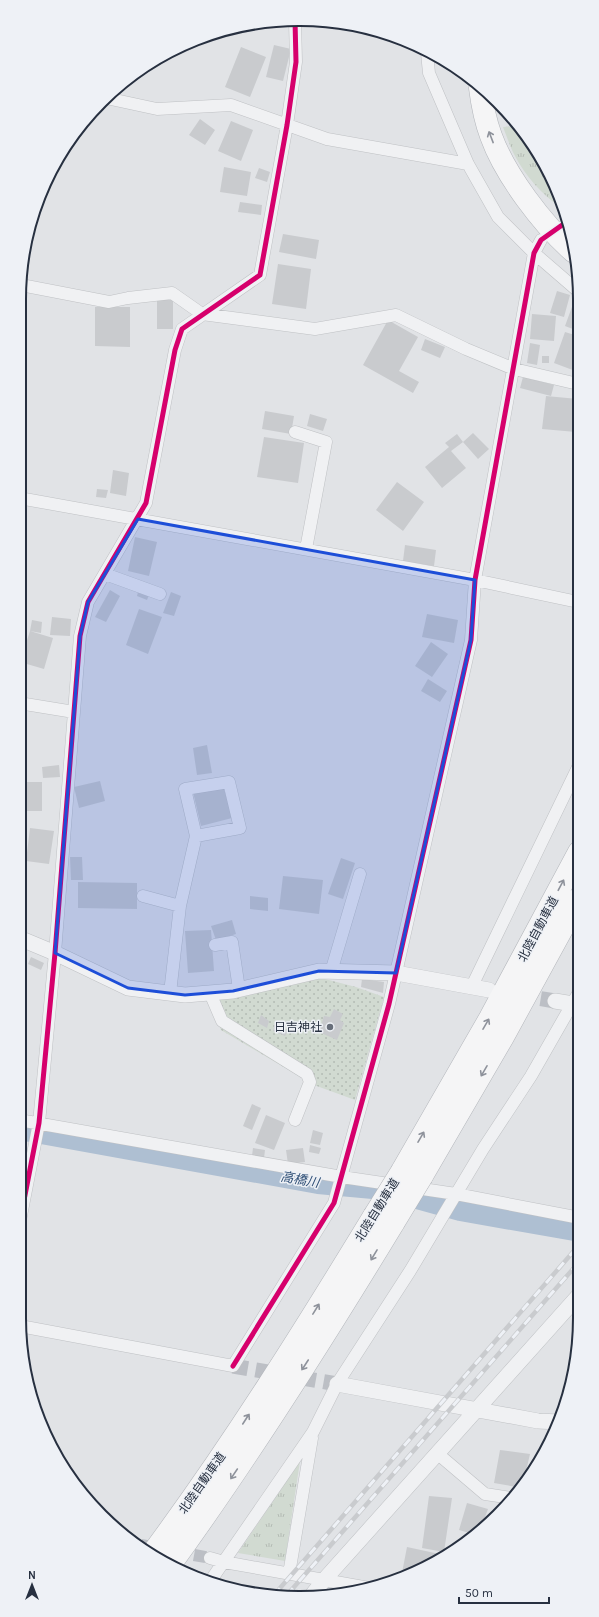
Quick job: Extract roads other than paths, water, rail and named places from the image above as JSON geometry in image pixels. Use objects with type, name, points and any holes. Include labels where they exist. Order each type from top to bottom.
[{"type":"highway","points":[[481,95],[485,120],[499,154],[509,172],[539,214],[568,245]]},
{"type":"highway","points":[[509,172],[530,195],[562,222]]},
{"type":"highway","name":"北陸自動車道","points":[[155,1549],[249,1414],[402,1171],[486,1025],[573,862]]},
{"type":"highway","name":"北陸自動車道","points":[[174,1560],[254,1445],[347,1300],[422,1176],[503,1037],[573,909]]},
{"type":"highway","points":[[503,1037],[540,980],[573,921]]},
{"type":"street","points":[[26,1190],[39,1123],[55,953],[80,636],[88,602],[146,503],[175,350],[182,328],[260,275],[287,125],[296,62],[295,26]]},
{"type":"street","points":[[428,58],[429,73],[468,164],[498,217],[534,254],[572,286]]},
{"type":"street","points":[[113,99],[157,108],[231,105],[327,139],[468,164]]},
{"type":"street","points":[[27,1327],[233,1366],[334,1203],[396,973],[471,640],[475,580],[534,254],[541,240]]},
{"type":"street","points":[[27,286],[109,302],[128,298],[172,293],[202,314],[315,329],[396,315],[466,349],[514,369],[573,383]]},
{"type":"street","points":[[295,432],[326,442],[306,549]]},
{"type":"street","points":[[26,499],[475,580],[573,601]]},
{"type":"street","points":[[105,574],[160,594]]},
{"type":"street","points":[[26,705],[74,712]]},
{"type":"street","points":[[472,986],[573,777]]},
{"type":"street","points":[[170,993],[180,906],[196,836],[185,789],[229,782],[240,828],[196,836]]},
{"type":"street","points":[[331,972],[360,874]]},
{"type":"street","points":[[143,896],[180,906]]},
{"type":"street","points":[[26,941],[128,988],[185,995],[239,989],[319,971],[396,973],[489,990]]},
{"type":"street","points":[[214,945],[232,942],[239,989]]},
{"type":"street","points":[[210,993],[222,1021],[307,1074],[310,1082],[295,1120]]},
{"type":"street","points":[[555,1001],[573,1000]]},
{"type":"street","points":[[214,1577],[312,1432],[337,1384],[410,1271],[456,1194],[573,1007]]},
{"type":"street","points":[[26,1121],[342,1177],[456,1194],[573,1217]]},
{"type":"street","points":[[316,1590],[573,1302]]},
{"type":"street","points":[[337,1384],[538,1421],[552,1422]]},
{"type":"street","points":[[289,1574],[312,1432]]},
{"type":"street","points":[[438,1454],[485,1494],[506,1497]]},
{"type":"street","points":[[210,1558],[224,1562],[355,1586]]},
{"type":"waterway","name":"高橋川","points":[[26,1130],[318,1183],[384,1189],[460,1210],[573,1230]]},
{"type":"tunnel","points":[[518,995],[555,1001]]},
{"type":"tunnel","points":[[233,1366],[337,1384]]},
{"type":"tunnel","points":[[151,1547],[210,1558]]},
{"type":"railway","points":[[279,1590],[573,1252]]},
{"type":"railway","points":[[291,1590],[573,1269]]},
{"type":"place","name":"日吉神社","points":[[330,1027]]}]
